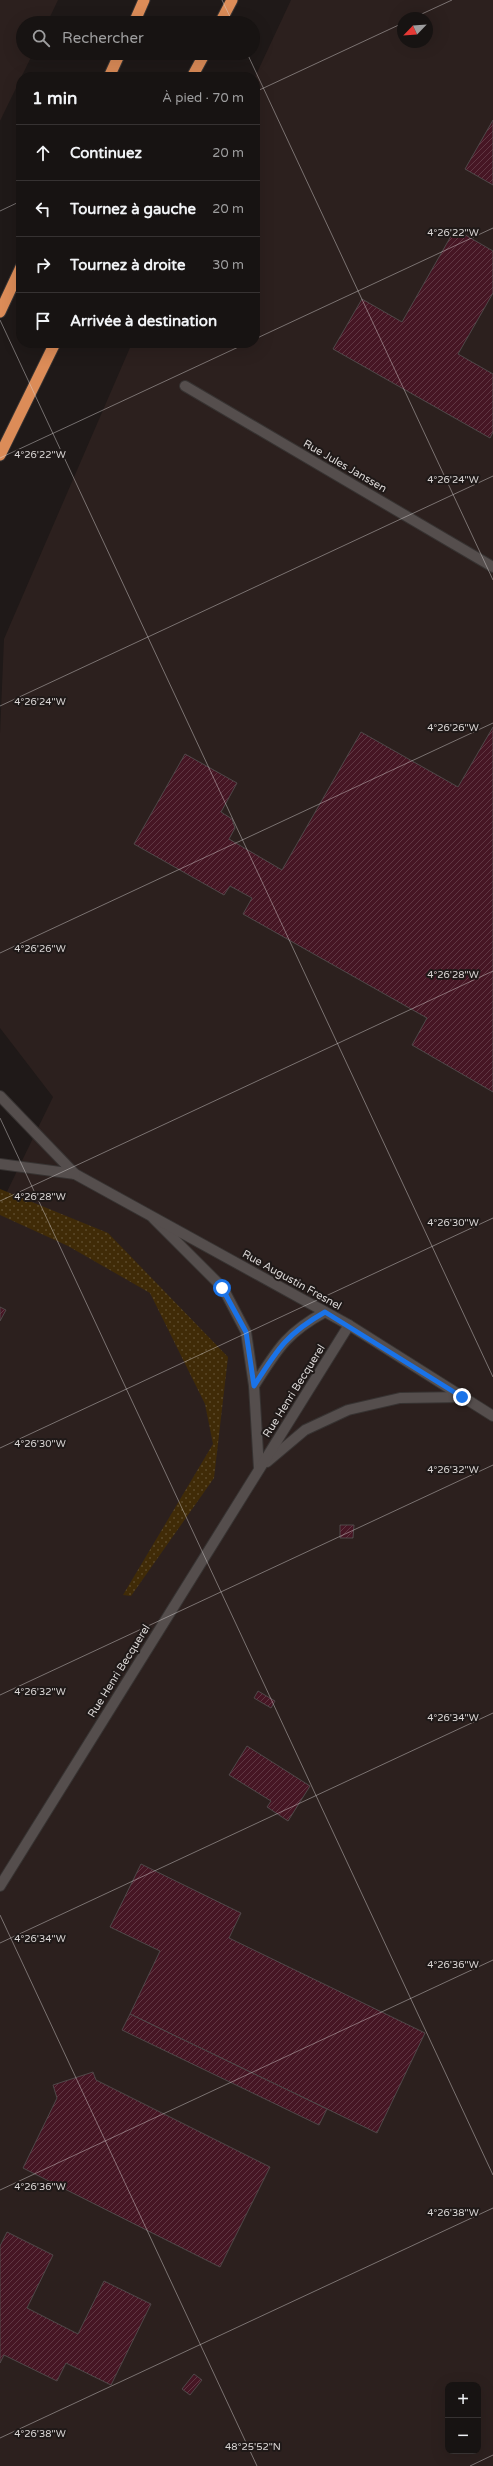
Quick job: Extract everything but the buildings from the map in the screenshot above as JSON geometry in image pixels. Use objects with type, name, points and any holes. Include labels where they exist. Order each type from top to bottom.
[{"type":"highway","points":[[137,16],[144,0]]},
{"type":"highway","points":[[224,16],[232,0]]},
{"type":"highway","points":[[111,72],[117,60]]},
{"type":"highway","points":[[195,72],[201,60]]},
{"type":"highway","points":[[0,312],[16,278]]},
{"type":"highway","points":[[0,455],[53,348]]},
{"type":"street","name":"Rue Jules Janssen","points":[[185,386],[493,567]]},
{"type":"street","points":[[0,1096],[75,1174]]},
{"type":"street","points":[[0,1164],[75,1174]]},
{"type":"street","name":"Rue Augustin Fresnel","points":[[75,1174],[349,1325],[493,1416]]},
{"type":"street","name":"Rue Henri Becquerel","points":[[148,1214],[222,1288],[246,1332],[254,1386],[259,1469]]},
{"type":"street","points":[[254,1386],[281,1344],[304,1323],[325,1312]]},
{"type":"street","name":"Rue Henri Becquerel","points":[[0,1886],[349,1325]]},
{"type":"street","name":"Rue Henri Becquerel","points":[[259,1469],[305,1430],[348,1410],[400,1398],[462,1397]]},
{"type":"shaded area","points":[[0,0],[58,0],[50,16],[16,16],[16,60],[30,60],[24,72],[16,72],[16,88],[0,121]]},
{"type":"shaded area","points":[[291,0],[493,0],[493,2466],[0,2466],[0,1206],[53,1097],[0,1028],[0,734],[4,639],[130,348],[260,348],[260,72],[257,72]]},
{"type":"shaded area","points":[[0,1189],[108,1233],[228,1357],[214,1478],[131,1596],[123,1595],[213,1444],[205,1404],[150,1293],[68,1246],[0,1215]]},
{"type":"route","points":[[222,1288],[246,1332],[254,1386],[281,1344],[304,1323],[325,1312],[349,1325],[462,1397]]}]
